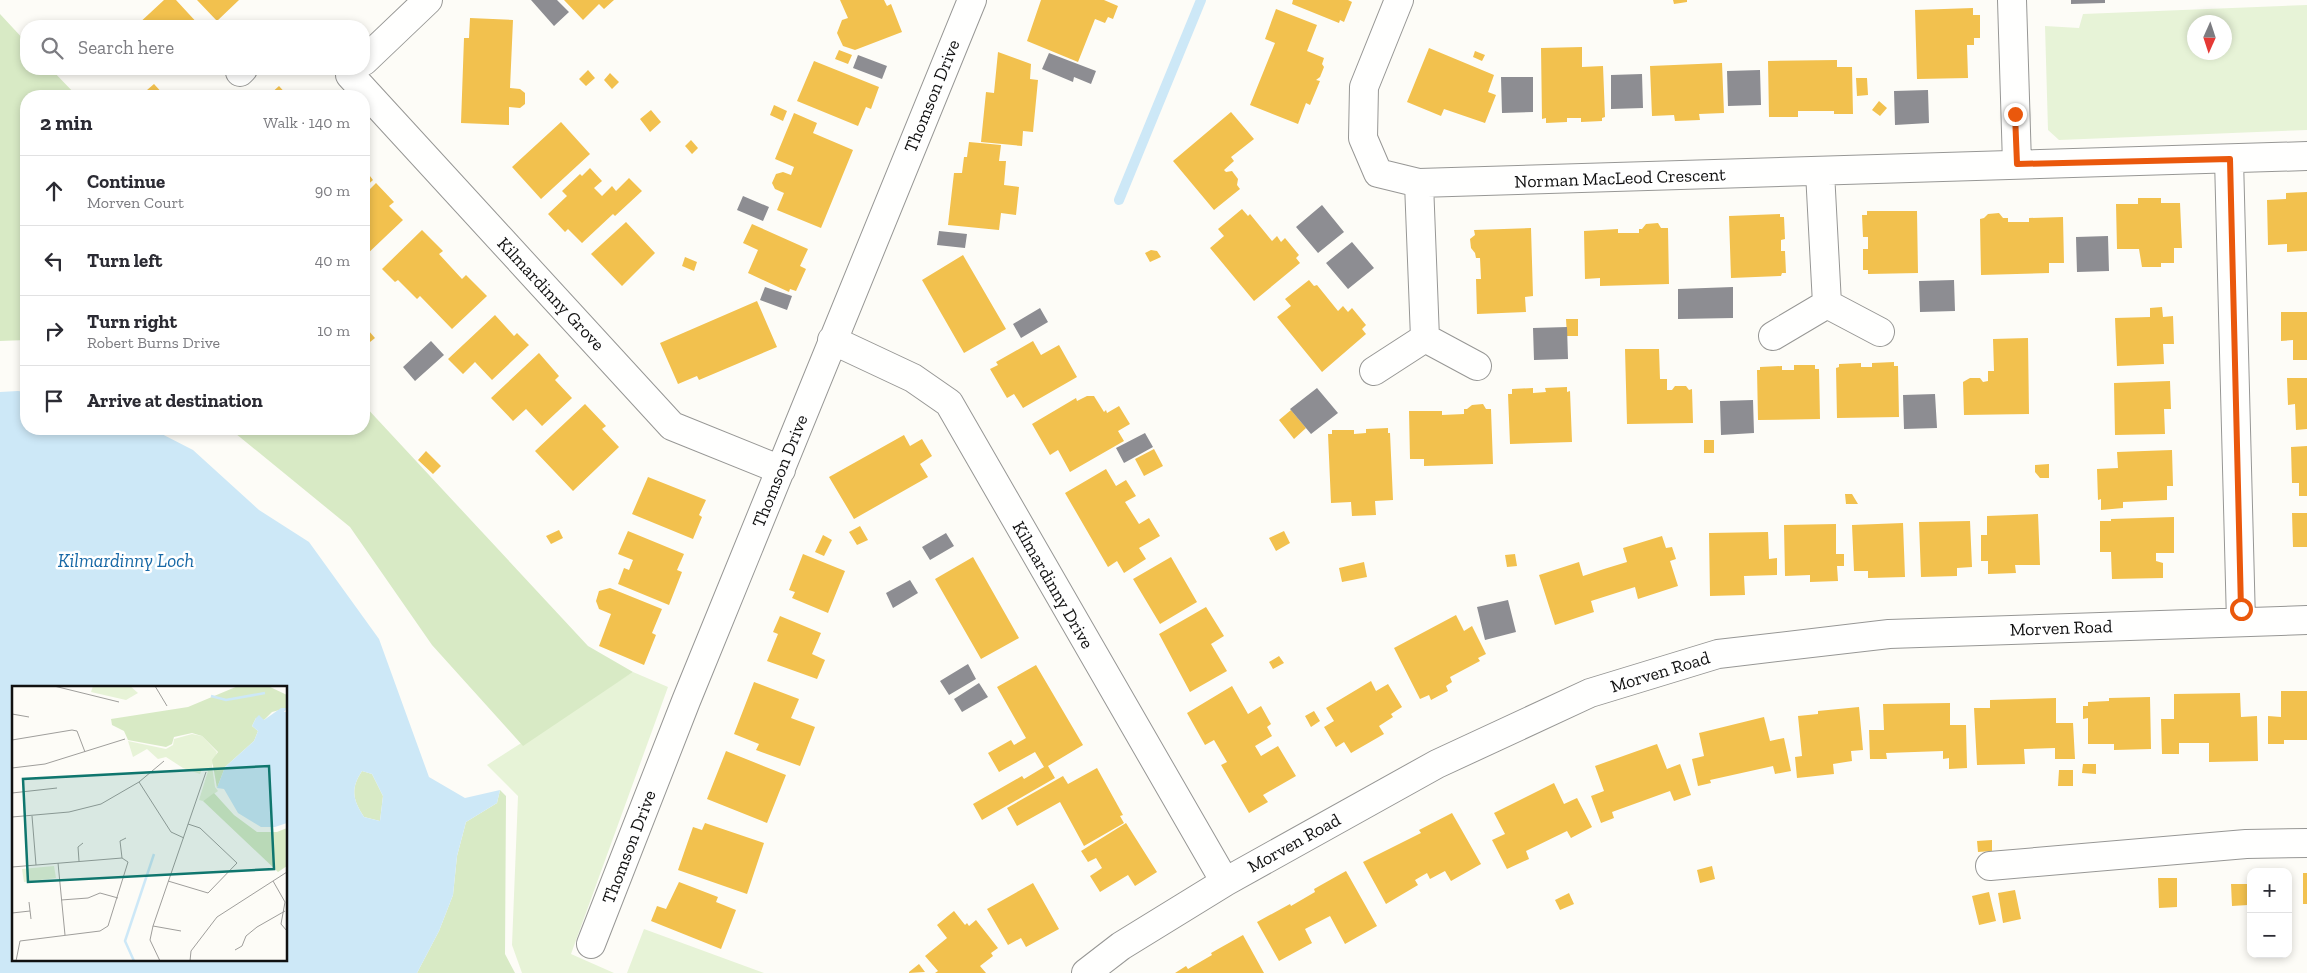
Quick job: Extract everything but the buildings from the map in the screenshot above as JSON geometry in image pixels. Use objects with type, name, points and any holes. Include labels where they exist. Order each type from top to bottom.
[{"type":"street","name":"Kilmardinny Grove","points":[[370,53],[428,0]]},
{"type":"street","name":"Thomson Drive","points":[[591,944],[686,701],[782,470],[832,340],[972,0]]},
{"type":"street","name":"Norman MacLeod Crescent","points":[[1399,0],[1364,87],[1363,138],[1378,173],[1419,183],[2307,156]]},
{"type":"street","points":[[2012,0],[2017,164]]},
{"type":"street","name":"Kilmardinny Grove","points":[[359,75],[672,426],[782,470]]},
{"type":"street","points":[[2230,159],[2241,622]]},
{"type":"street","points":[[1820,172],[1827,304]]},
{"type":"street","points":[[1419,183],[1425,338]]},
{"type":"street","points":[[1827,304],[1880,332]]},
{"type":"street","points":[[1774,336],[1827,304]]},
{"type":"street","points":[[1425,338],[1477,366]]},
{"type":"street","points":[[1374,371],[1425,338]]},
{"type":"street","name":"Kilmardinny Drive","points":[[832,340],[913,378],[949,403],[1225,882]]},
{"type":"street","name":"Morven Road","points":[[1086,973],[1121,946],[1225,882],[1438,764],[1590,693],[1718,654],[1889,634],[2307,620]]},
{"type":"street","points":[[1990,866],[2246,844],[2307,843]]},
{"type":"green space","points":[[2307,5],[2307,130],[2059,140],[2048,130],[2045,26],[2079,28],[2083,14]]},
{"type":"green space","points":[[0,14],[20,36],[20,75],[57,75],[71,90],[20,90],[20,340],[0,341]]},
{"type":"green space","points":[[370,411],[588,646],[633,672],[523,746],[432,645],[350,527],[237,435],[370,435]]},
{"type":"green space","points":[[633,672],[668,687],[571,954],[614,973],[522,973],[512,945],[518,796],[487,765]]},
{"type":"green space","points":[[362,771],[372,774],[383,796],[380,821],[364,817],[355,800],[354,789]]},
{"type":"green space","points":[[500,790],[506,796],[505,954],[515,973],[417,973],[439,931],[453,895],[457,856],[466,822],[497,803]]},
{"type":"green space","points":[[644,929],[764,973],[627,973]]},
{"type":"water","name":"Kilmardinny Loch","points":[[18,391],[20,391],[20,435],[164,435],[193,450],[259,510],[309,542],[379,639],[429,777],[465,798],[500,790],[497,803],[466,822],[457,856],[453,895],[439,931],[417,973],[0,973],[0,392]],"holes":[[[362,771],[372,774],[383,796],[380,821],[364,817],[355,800],[354,789],[358,777]]]},
{"type":"waterway","points":[[1119,200],[1201,0]]},
{"type":"route","points":[[2015,114],[2017,164],[2230,159],[2241,609]]}]
